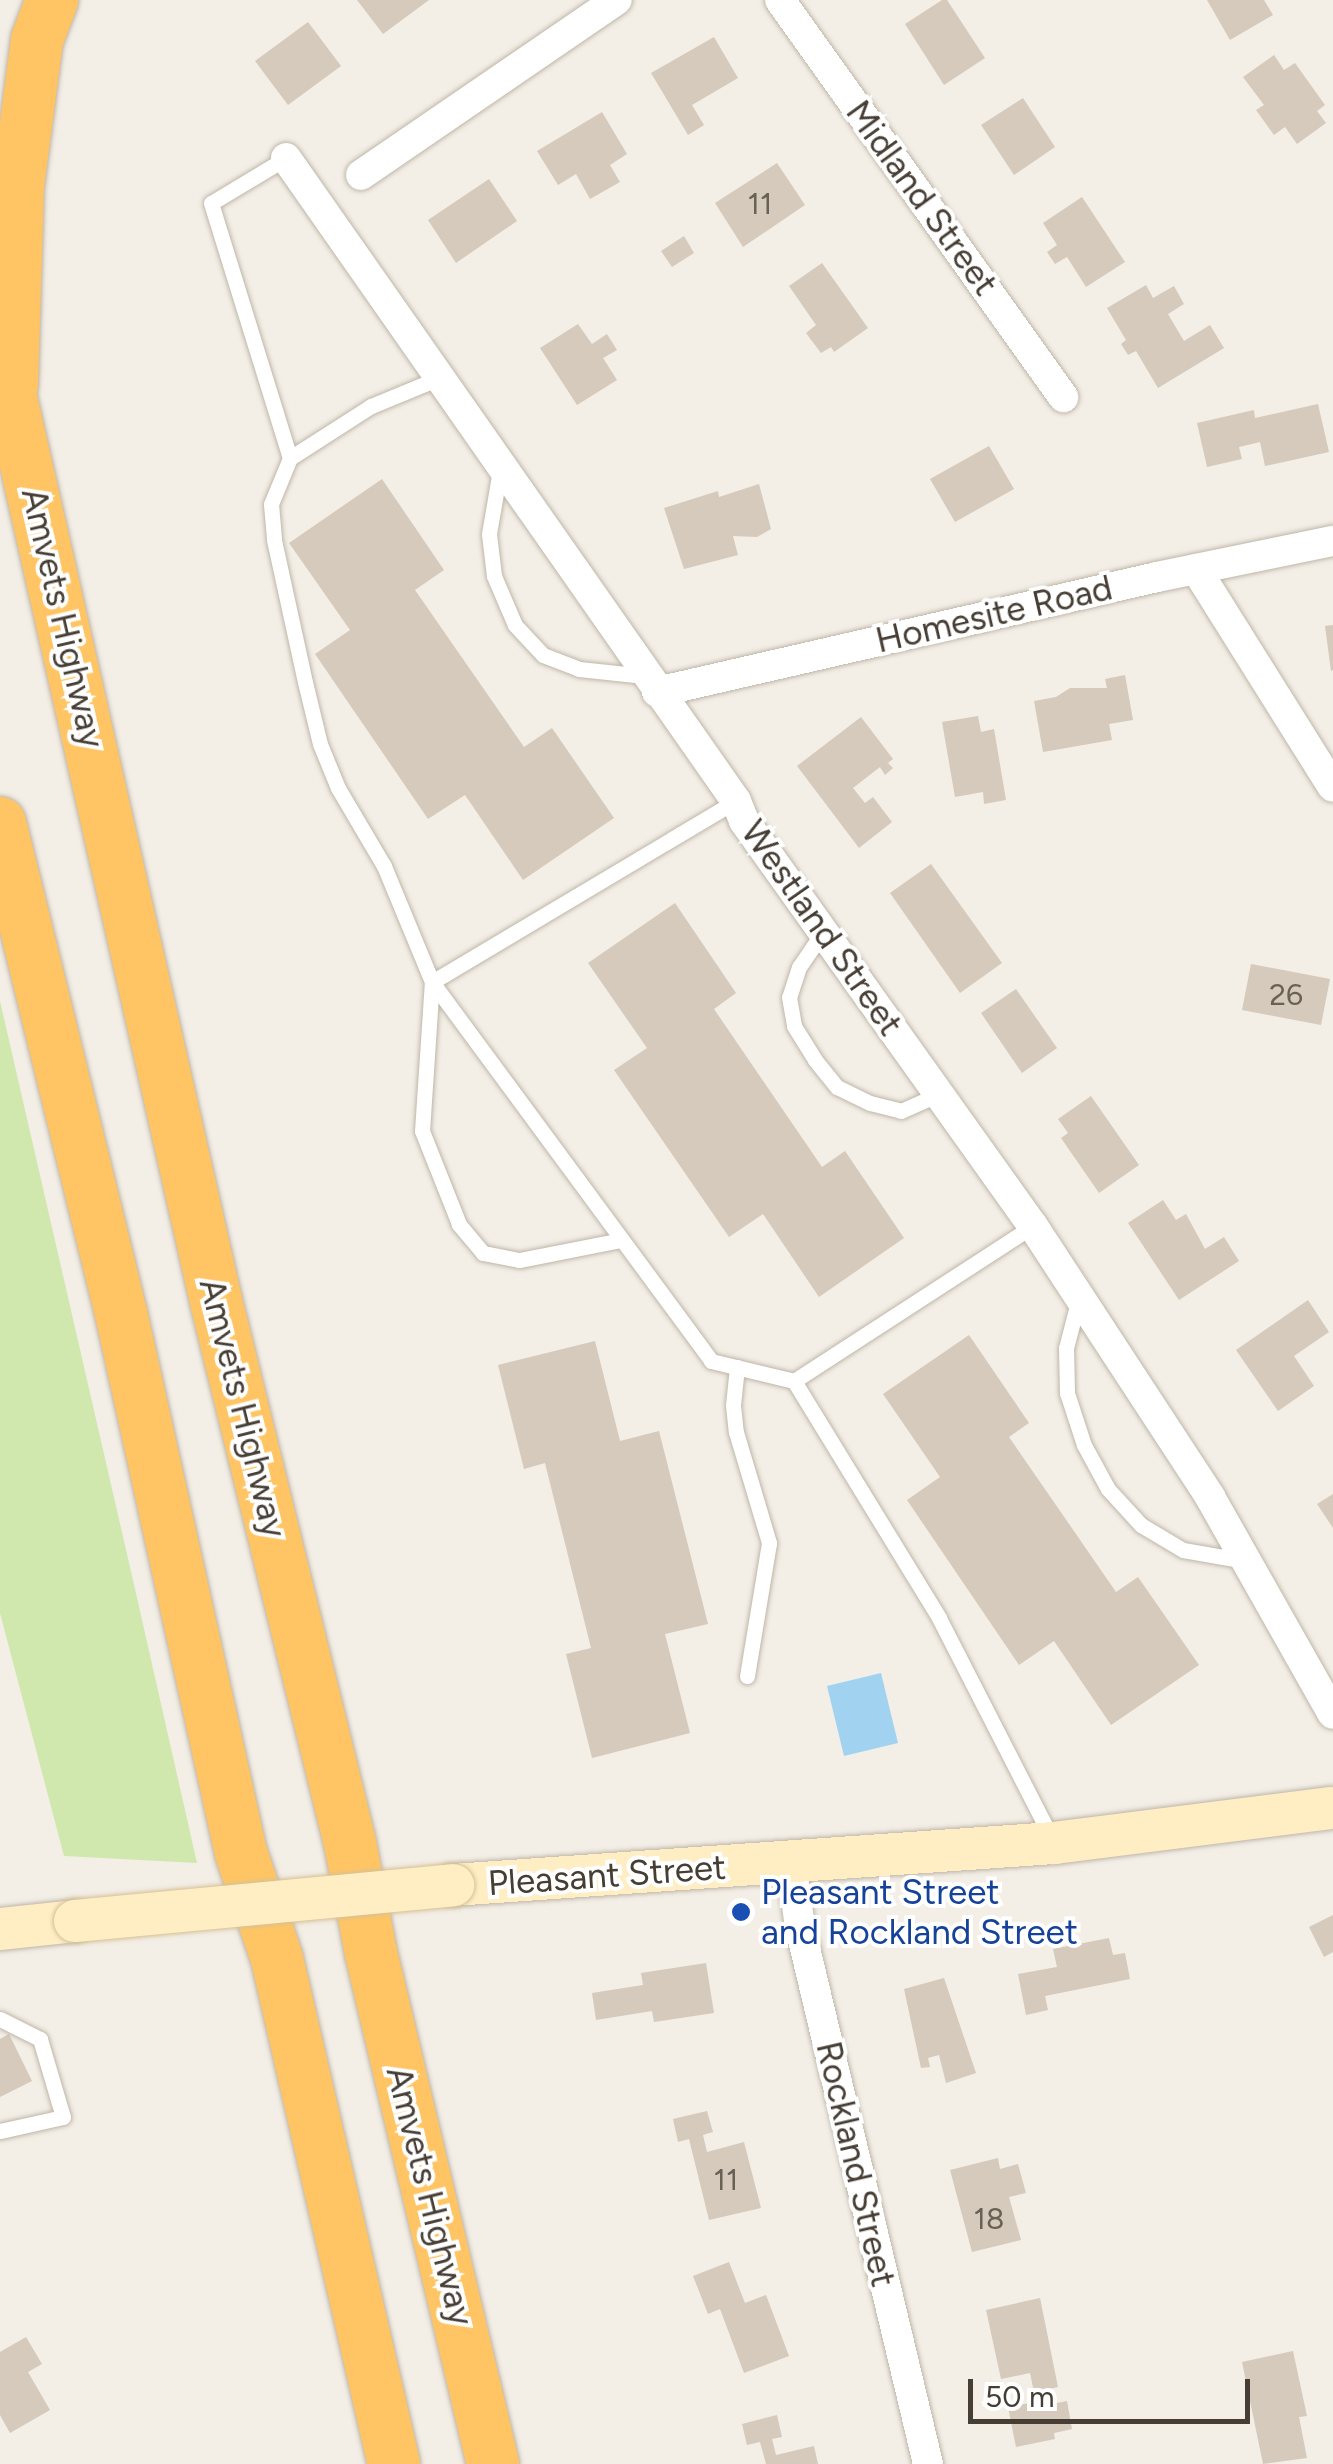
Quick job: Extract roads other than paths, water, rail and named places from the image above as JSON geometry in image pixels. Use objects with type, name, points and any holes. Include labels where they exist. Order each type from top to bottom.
[{"type":"highway","name":"Amvets Highway","points":[[52,0],[37,40],[18,186],[6,371],[216,1301],[350,1843],[371,1953],[493,2464]]},
{"type":"highway","points":[[0,823],[121,1313],[241,1853],[277,1959],[394,2464]]},
{"type":"main road","name":"Pleasant Street","points":[[0,1929],[453,1886],[1054,1843],[1333,1808]]},
{"type":"street","points":[[362,175],[617,0]]},
{"type":"street","name":"Midland Street","points":[[780,0],[1064,397]]},
{"type":"street","name":"Westland Street","points":[[286,158],[736,801],[744,821],[1032,1226],[1210,1497],[1333,1714]]},
{"type":"street","name":"Homesite Road","points":[[651,684],[1333,541]]},
{"type":"street","points":[[1196,569],[1333,787]]},
{"type":"street","name":"Rockland Street","points":[[791,1863],[800,1928],[928,2464]]},
{"type":"lane","points":[[286,158],[211,204],[290,458]]},
{"type":"lane","points":[[439,378],[371,406],[290,458],[271,504],[274,540],[320,744],[338,788],[384,866],[432,982],[710,1361],[794,1381],[938,1618],[1054,1843]]},
{"type":"lane","points":[[501,466],[489,534],[494,576],[515,626],[542,655],[580,669],[651,684]]},
{"type":"lane","points":[[432,982],[736,801]]},
{"type":"lane","points":[[824,932],[799,968],[789,996],[794,1026],[815,1060],[837,1087],[870,1104],[901,1111],[939,1094]]},
{"type":"lane","points":[[432,982],[422,1132],[458,1224],[483,1253],[519,1260],[621,1240]]},
{"type":"lane","points":[[794,1381],[1032,1226]]},
{"type":"lane","points":[[1079,1298],[1066,1348],[1067,1393],[1084,1445],[1108,1489],[1141,1524],[1184,1550],[1246,1561]]},
{"type":"lane","points":[[737,1367],[733,1405],[736,1432],[769,1543],[747,1676]]},
{"type":"lane","points":[[0,2018],[40,2039],[63,2117],[0,2131]]},
{"type":"water","points":[[881,1673],[898,1743],[844,1756],[827,1686]]},
{"type":"place","name":"Pleasant Street and Rockland Street","points":[[741,1912]]}]
